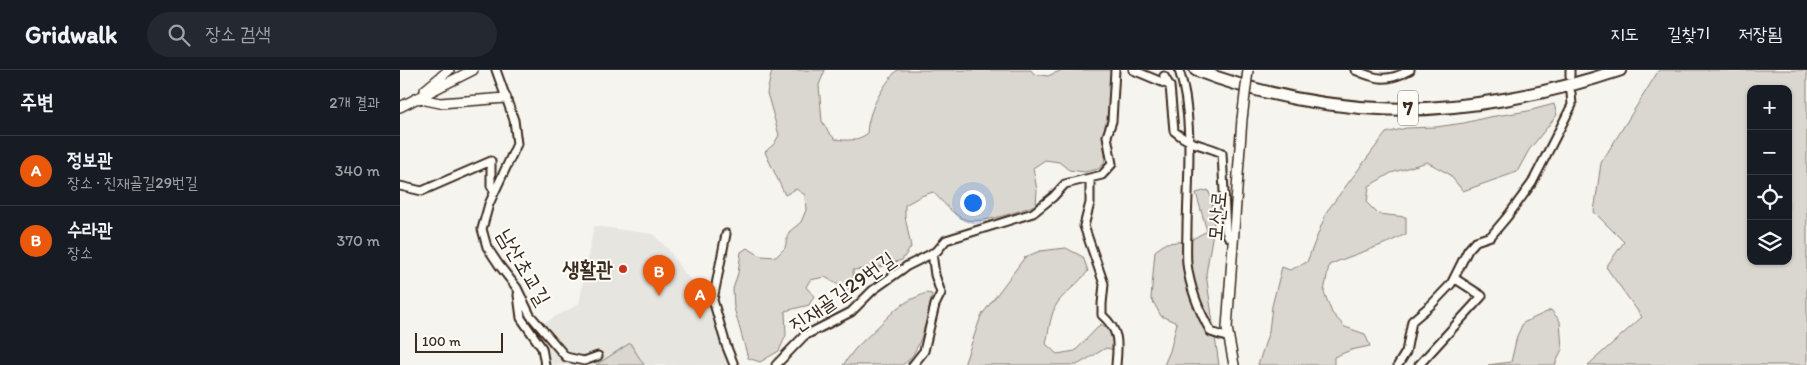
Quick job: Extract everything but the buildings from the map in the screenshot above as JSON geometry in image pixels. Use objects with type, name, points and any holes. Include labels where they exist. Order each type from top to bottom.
[{"type":"main road","name":"7","points":[[1196,70],[1264,91],[1309,100],[1389,109],[1444,107],[1501,99],[1564,87],[1620,70]]},
{"type":"street","points":[[416,98],[448,70]]},
{"type":"street","points":[[400,107],[473,70]]},
{"type":"street","name":"진재골길29번길","points":[[776,365],[804,336],[851,312],[873,290],[907,266],[932,253],[946,240],[1033,212],[1053,197],[1065,184],[1102,175],[1112,164],[1107,136],[1112,121],[1115,70]]},
{"type":"street","points":[[1133,70],[1170,86]]},
{"type":"street","points":[[1179,70],[1185,87],[1188,142],[1187,263],[1191,285],[1197,304],[1211,332],[1229,338]]},
{"type":"street","name":"모산로","points":[[1234,365],[1227,328],[1232,239],[1248,70]]},
{"type":"street","points":[[1355,70],[1372,78],[1388,79],[1410,70]]},
{"type":"street","name":"남산초교길","points":[[497,71],[514,120],[517,144],[489,204],[482,229],[487,247],[517,288],[530,315],[566,357],[584,361],[598,356]]},
{"type":"street","points":[[1164,76],[1170,86],[1174,131],[1188,142],[1209,147],[1222,153],[1226,231],[1232,239]]},
{"type":"street","points":[[1398,365],[1406,352],[1412,321],[1451,284],[1468,250],[1476,241],[1491,236],[1507,218],[1532,183],[1572,105],[1571,93]]},
{"type":"street","points":[[416,98],[440,103],[506,98]]},
{"type":"street","points":[[400,186],[422,191],[491,161],[491,186],[495,191]]},
{"type":"street","points":[[1090,178],[1090,203],[1084,226],[1104,284],[1102,315],[1111,323],[1119,341],[1116,365]]},
{"type":"street","points":[[726,234],[713,300],[734,365]]},
{"type":"street","points":[[913,365],[924,351],[935,306],[941,293],[935,275],[932,253]]},
{"type":"street","points":[[1419,365],[1482,296],[1454,278]]},
{"type":"street","points":[[517,288],[521,318],[542,348],[545,365]]},
{"type":"shaded area","points":[[772,70],[825,70],[819,85],[822,121],[835,139],[847,140],[859,138],[867,134],[870,116],[877,99],[897,70],[1031,70],[1034,74],[1048,76],[1062,70],[1111,70],[1111,114],[1104,131],[1104,164],[1098,169],[1085,172],[1069,170],[1059,162],[1045,160],[1033,168],[1037,190],[1036,205],[992,219],[966,220],[948,208],[933,192],[905,205],[905,216],[911,247],[902,260],[876,268],[853,270],[854,283],[847,290],[825,277],[810,280],[806,287],[814,296],[809,305],[785,311],[786,335],[779,351],[760,362],[748,358],[734,308],[733,289],[738,273],[741,252],[747,248],[761,256],[776,257],[785,248],[789,232],[801,222],[806,210],[805,195],[796,189],[785,195],[765,152],[774,144],[779,135],[767,93]]},
{"type":"shaded area","points":[[1659,70],[1807,70],[1807,365],[1588,365],[1642,317],[1606,267],[1624,242],[1594,212],[1601,163]]},
{"type":"shaded area","points":[[1554,104],[1557,115],[1529,150],[1517,172],[1463,191],[1449,174],[1427,162],[1391,173],[1369,186],[1367,203],[1378,214],[1406,217],[1406,234],[1329,265],[1324,292],[1332,313],[1345,327],[1365,334],[1370,346],[1351,350],[1334,357],[1334,365],[1258,365],[1269,331],[1272,306],[1282,267],[1290,270],[1307,262],[1327,211],[1386,133],[1406,128],[1436,127],[1464,123]]},
{"type":"shaded area","points":[[1208,190],[1212,200],[1214,226],[1206,274],[1219,365],[1164,365],[1170,351],[1177,323],[1161,316],[1151,298],[1155,251],[1166,243],[1189,241],[1207,231],[1196,193]]},
{"type":"shaded area","points":[[594,226],[653,234],[668,249],[684,273],[698,286],[709,303],[730,365],[553,365],[533,329],[579,304]]},
{"type":"shaded area","points":[[1066,248],[1083,257],[1088,271],[1055,307],[1051,317],[1046,344],[1057,354],[1075,351],[1101,324],[1112,334],[1115,350],[1106,348],[1077,365],[964,365],[981,316],[1025,257],[1040,251]]},
{"type":"shaded area","points":[[926,293],[932,294],[926,322],[919,344],[908,360],[902,365],[843,365],[855,349],[897,308]]},
{"type":"shaded area","points":[[1551,310],[1560,321],[1562,349],[1555,365],[1488,365],[1511,362],[1517,336],[1523,323]]},
{"type":"shaded area","points":[[630,343],[644,365],[596,365]]},
{"type":"place","name":"생활관","points":[[623,269]]},
{"type":"place","name":"수라관","points":[[659,296]]},
{"type":"place","name":"정보관","points":[[700,319]]}]
